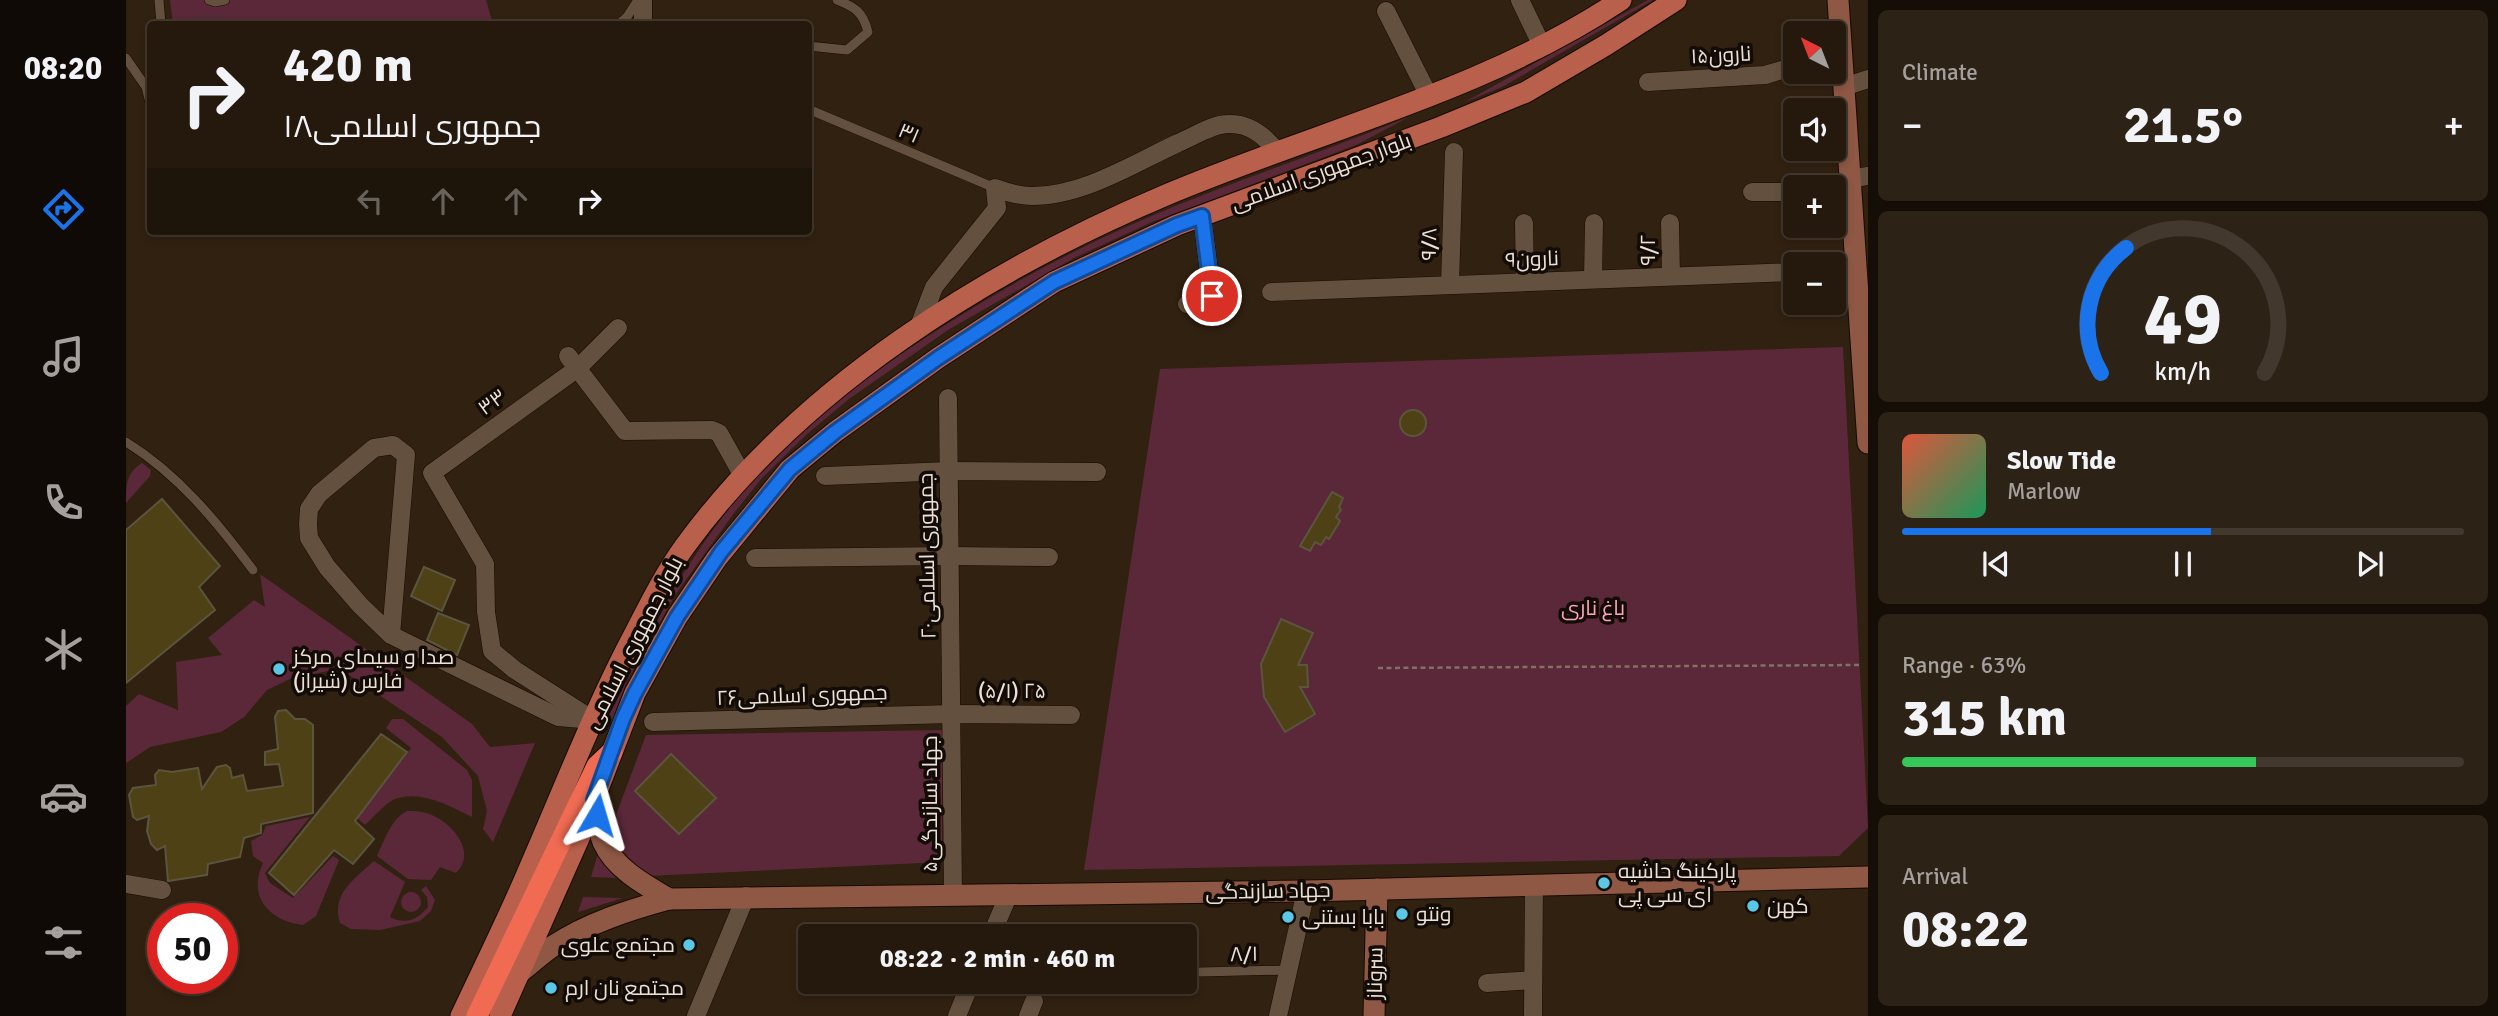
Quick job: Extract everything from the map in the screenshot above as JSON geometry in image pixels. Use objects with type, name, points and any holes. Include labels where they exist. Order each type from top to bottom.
[{"type":"highway","points":[[477,1016],[597,766],[612,752]]},
{"type":"main road","name":"بلوار جمهوری اسلامی","points":[[461,1016],[526,876],[608,684],[655,594],[685,547],[743,476],[764,452],[819,401],[918,329],[1040,253],[1166,195],[1429,96],[1542,46],[1621,0]]},
{"type":"main road","name":"بلوار جمهوری اسلامی","points":[[500,1016],[594,800],[635,693],[677,617],[721,552],[790,469],[835,432],[938,358],[1054,282],[1177,225],[1441,127],[1526,92],[1676,0]]},
{"type":"main road","points":[[1838,0],[1838,21]]},
{"type":"main road","points":[[1842,84],[1851,185],[1861,240],[1856,270],[1868,431]]},
{"type":"main road","points":[[1429,96],[1441,127]]},
{"type":"main road","points":[[594,800],[603,842],[608,852],[639,881],[668,899]]},
{"type":"main road","name":"جهاد سازندگی","points":[[519,973],[554,946],[583,930],[625,911],[668,899],[1306,891],[1868,877]]},
{"type":"main road","name":"سروناز","points":[[1374,1016],[1377,889]]},
{"type":"street","points":[[643,0],[643,21]]},
{"type":"street","points":[[1520,0],[1542,46]]},
{"type":"street","points":[[1386,11],[1429,96]]},
{"type":"street","name":"نارون۱۵","points":[[1648,82],[1765,75],[1783,70]]},
{"type":"street","points":[[1837,98],[1868,79]]},
{"type":"street","points":[[918,329],[934,288],[997,208],[995,188],[1029,196],[1052,195],[1084,186],[1227,124],[1250,126],[1277,152]]},
{"type":"street","name":"۹/۸","points":[[1450,285],[1454,152]]},
{"type":"street","points":[[1752,192],[1783,192]]},
{"type":"street","points":[[1187,304],[1207,302],[1212,296],[1202,216]]},
{"type":"street","points":[[1524,223],[1525,282]]},
{"type":"street","points":[[1592,279],[1594,223]]},
{"type":"street","name":"۹/۲","points":[[1670,223],[1671,276]]},
{"type":"street","points":[[1846,270],[1856,270]]},
{"type":"street","name":"نارون۹","points":[[1271,292],[1783,272]]},
{"type":"street","name":"۳۳","points":[[593,720],[515,670],[492,651],[486,612],[485,564],[432,473],[618,328]]},
{"type":"street","points":[[573,362],[625,431],[712,430],[719,433],[743,476]]},
{"type":"street","name":"جمهوری اسلامی۲۰","points":[[948,398],[952,714]]},
{"type":"street","points":[[391,635],[406,455],[393,445],[373,448],[319,494],[309,509],[309,538],[327,567],[391,635],[558,717],[593,720]]},
{"type":"street","points":[[825,476],[949,471],[1097,472]]},
{"type":"street","points":[[755,558],[1049,557]]},
{"type":"street","name":"(۵/۱) ۲۵","points":[[952,714],[1071,715]]},
{"type":"street","name":"جمهوری اسلامی۲۶","points":[[653,722],[952,714]]},
{"type":"street","name":"جهاد سازندگی۵","points":[[952,714],[953,894]]},
{"type":"street","points":[[126,884],[162,890]]},
{"type":"street","points":[[1533,1016],[1534,885]]},
{"type":"street","points":[[1278,1016],[1306,891]]},
{"type":"street","points":[[996,924],[1009,894]]},
{"type":"street","points":[[696,1016],[746,896]]},
{"type":"street","points":[[1487,983],[1533,980]]},
{"type":"street","points":[[957,1016],[966,994]]},
{"type":"lane","points":[[159,0],[161,21]]},
{"type":"lane","points":[[209,0],[225,0]]},
{"type":"lane","points":[[622,21],[638,0]]},
{"type":"lane","points":[[812,46],[847,50],[868,32],[865,19],[856,7],[837,0]]},
{"type":"lane","points":[[126,58],[147,91]]},
{"type":"lane","name":"۳۱","points":[[812,111],[995,188]]},
{"type":"lane","points":[[126,442],[166,469],[221,528],[253,570]]},
{"type":"lane","name":"۸/۱","points":[[1200,972],[1288,970]]},
{"type":"path","points":[[1378,668],[1860,665]]},
{"type":"green space","points":[[170,0],[486,0],[492,21],[173,21]]},
{"type":"green space","points":[[1648,0],[1653,0],[1502,87],[1463,103]]},
{"type":"green space","points":[[1411,116],[1356,145],[1152,222],[1074,258],[948,330],[849,399],[806,435],[762,478],[734,513],[675,595],[627,681],[611,723],[604,719],[671,593],[710,534],[754,478],[783,447],[849,392],[946,324],[1079,249],[1181,204]]},
{"type":"green space","name":"باغ ناری","points":[[1843,347],[1868,828],[1839,856],[1084,870],[1160,369]]},
{"type":"green space","points":[[142,463],[151,470],[150,476],[126,503],[128,480]]},
{"type":"green space","points":[[260,574],[472,724],[490,747],[535,743],[493,842],[483,829],[487,811],[478,776],[442,737],[346,673],[328,671],[290,679],[267,690],[244,717],[221,732],[150,747],[126,763],[126,706],[139,694],[178,710],[176,662],[222,655],[208,638],[254,600],[265,607]]},
{"type":"green space","points":[[392,719],[403,719],[467,770],[472,780],[472,817],[435,800],[415,796],[391,801],[365,825],[357,818],[411,748],[386,728]]},
{"type":"green space","points":[[943,730],[942,862],[647,876],[607,839],[646,735]]},
{"type":"green space","points":[[407,811],[429,814],[453,831],[463,847],[464,856],[456,873],[440,867],[431,880],[408,879],[377,856],[393,824]]},
{"type":"green space","points":[[310,817],[265,873],[270,883],[293,898],[333,856],[339,860],[316,916],[303,925],[280,918],[264,905],[258,886],[263,863],[253,856],[251,841],[262,835],[266,826]]},
{"type":"green space","points":[[600,847],[621,878],[591,877]]},
{"type":"green space","points":[[374,861],[405,882],[390,917],[406,921],[420,915],[428,907],[427,897],[421,890],[426,886],[435,900],[431,911],[420,921],[380,930],[351,929],[340,923],[338,913],[342,895],[352,881]]},
{"type":"green space","points":[[411,892],[418,895],[421,902],[418,909],[411,912],[404,909],[401,902],[404,895]]},
{"type":"green space","points":[[583,897],[623,898],[578,912]]},
{"type":"building","points":[[1413,410],[1422,414],[1426,423],[1422,432],[1413,436],[1404,432],[1400,423],[1404,414]]},
{"type":"building","points":[[1332,492],[1343,498],[1339,507],[1341,510],[1336,517],[1340,521],[1329,539],[1326,537],[1321,545],[1315,542],[1310,551],[1300,546]]},
{"type":"building","points":[[162,499],[220,566],[199,587],[215,610],[126,683],[126,530]]},
{"type":"building","points":[[424,567],[455,580],[442,611],[411,596]]},
{"type":"building","points":[[438,613],[469,625],[457,655],[427,640]]},
{"type":"building","points":[[1281,619],[1313,633],[1298,665],[1307,665],[1308,687],[1300,687],[1315,714],[1285,732],[1264,697],[1261,664]]},
{"type":"building","points":[[286,710],[295,719],[305,719],[313,725],[313,813],[261,824],[261,833],[244,838],[240,857],[208,864],[207,875],[168,881],[165,846],[157,850],[151,844],[147,831],[149,816],[137,820],[133,817],[129,795],[133,788],[156,785],[155,775],[159,770],[172,772],[198,768],[202,789],[217,767],[226,765],[230,768],[232,778],[243,775],[247,791],[283,786],[279,764],[265,765],[265,752],[278,749],[275,717],[278,711]]},
{"type":"building","points":[[381,734],[407,752],[355,821],[374,839],[353,864],[334,850],[294,895],[269,873]]},
{"type":"building","points":[[671,754],[716,798],[679,834],[635,791]]},
{"type":"place","name":"صدا و سیمای مرکز فارس (شیراز)","points":[[279,669]]},
{"type":"place","name":"پارکینگ حاشیه ای سی پی","points":[[1604,883]]},
{"type":"place","name":"کهن","points":[[1753,906]]},
{"type":"place","name":"ونتو","points":[[1402,914]]},
{"type":"place","name":"بابا بستنی","points":[[1288,917]]},
{"type":"place","name":"مجتمع علوی","points":[[689,945]]},
{"type":"place","name":"مجتمع نان ارم","points":[[551,988]]},
{"type":"route","points":[[597,815],[594,800],[623,719],[677,617],[721,552],[790,469],[835,432],[938,358],[1054,282],[1202,216],[1212,296]]}]
